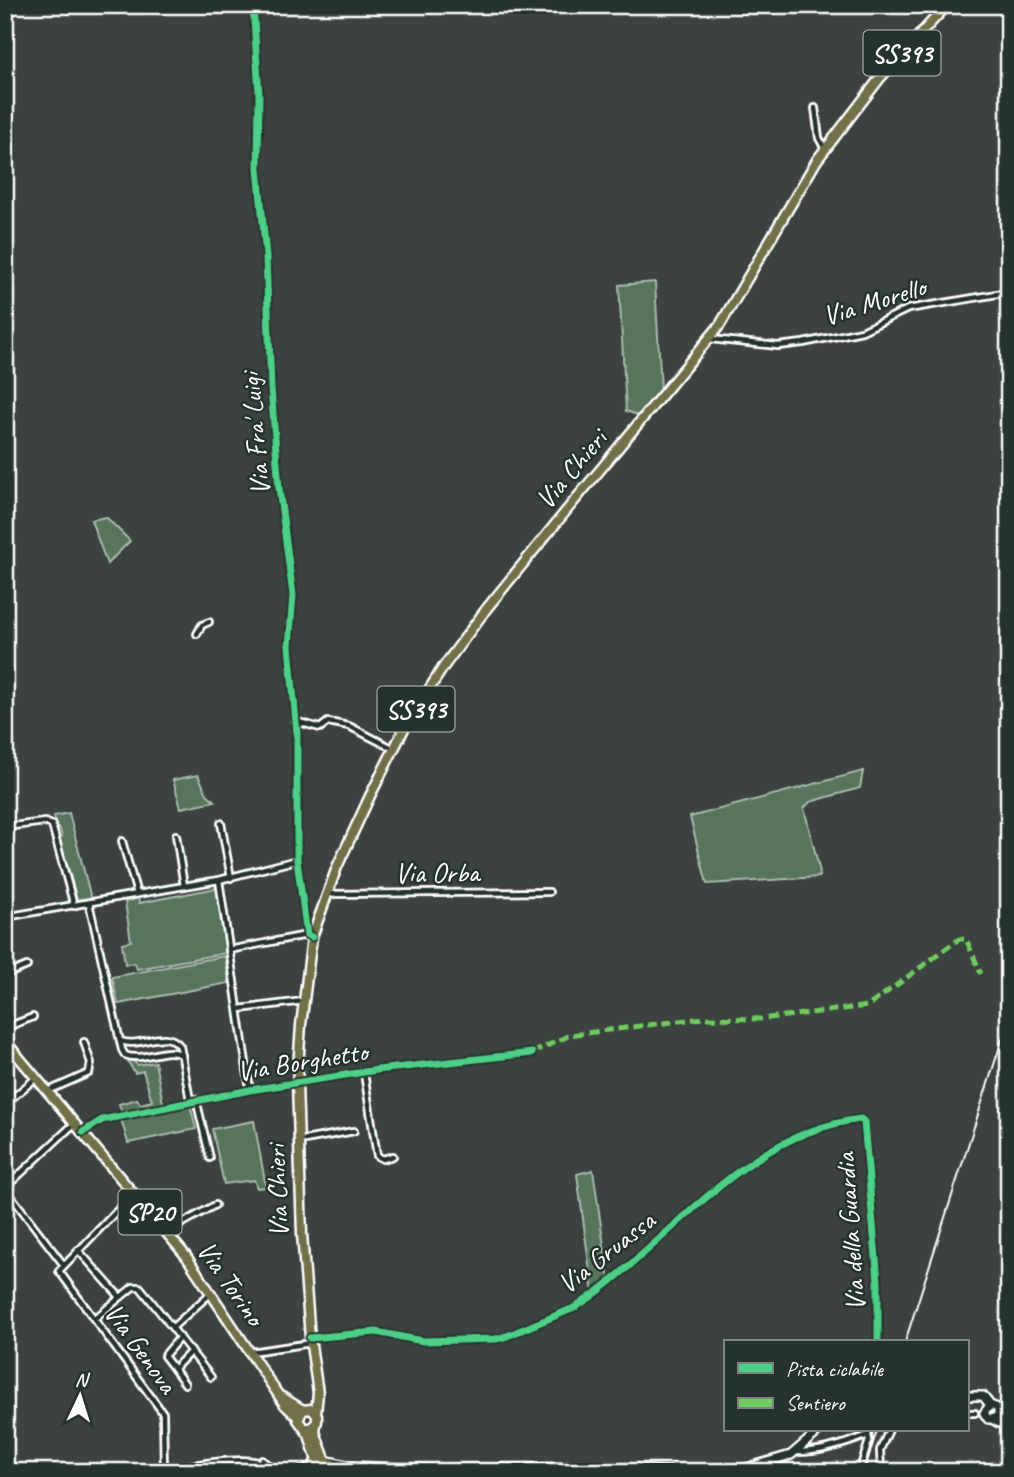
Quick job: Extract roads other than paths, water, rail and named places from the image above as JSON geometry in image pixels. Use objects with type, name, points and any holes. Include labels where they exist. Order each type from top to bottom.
[{"type":"main road","name":"Via Chieri","points":[[320,1464],[315,1432],[318,1419],[306,1412],[318,1393],[310,1340],[303,1252],[297,1083],[309,936],[326,894],[370,796],[423,697],[487,608],[709,339],[732,308],[825,149],[880,78],[947,5]]},
{"type":"main road","name":"Via Torino","points":[[5,1041],[166,1232],[212,1292],[280,1395],[306,1412]]},
{"type":"main road","points":[[306,1412],[299,1422],[312,1443],[320,1464],[332,1466],[332,1472]]},
{"type":"main road","points":[[304,1428],[311,1428],[316,1424]]},
{"type":"street","name":"Via Fra' Luigi","points":[[253,5],[259,94],[258,168],[266,257],[270,374],[279,488],[293,595],[289,646],[298,746],[297,860],[309,936]]},
{"type":"street","points":[[815,108],[819,138],[825,149]]},
{"type":"street","name":"Via Morello","points":[[709,339],[778,346],[803,343],[862,331],[908,309],[1009,292]]},
{"type":"street","points":[[197,634],[202,625],[209,622]]},
{"type":"street","points":[[295,721],[320,728],[328,722],[349,726],[394,749]]},
{"type":"street","points":[[5,827],[45,822],[52,825],[74,906]]},
{"type":"street","points":[[221,822],[231,878]]},
{"type":"street","points":[[176,835],[184,886]]},
{"type":"street","points":[[122,841],[137,894]]},
{"type":"street","points":[[5,917],[231,878],[297,860]]},
{"type":"street","points":[[219,880],[250,1090]]},
{"type":"street","name":"Via Orba","points":[[326,894],[549,892]]},
{"type":"street","points":[[89,903],[125,1055],[131,1058],[176,1052],[182,1055]]},
{"type":"street","points":[[229,950],[309,936]]},
{"type":"street","points":[[5,975],[27,966]]},
{"type":"street","points":[[239,1009],[304,1000]]},
{"type":"street","points":[[5,1028],[33,1017]]},
{"type":"street","points":[[120,1041],[131,1044],[168,1038],[177,1043],[182,1055],[190,1100]]},
{"type":"street","points":[[48,1091],[89,1073],[91,1063],[84,1042]]},
{"type":"street","points":[[176,1052],[177,1043]]},
{"type":"street","points":[[131,1044],[131,1058]]},
{"type":"street","name":"Via Borghetto","points":[[83,1132],[102,1120],[190,1100],[364,1073],[532,1053]]},
{"type":"street","points":[[364,1073],[377,1156],[393,1156]]},
{"type":"street","points":[[5,1104],[37,1078]]},
{"type":"street","points":[[196,1099],[210,1158]]},
{"type":"street","name":"Via Gruassa","points":[[251,1352],[310,1340],[376,1332],[423,1341],[496,1339],[507,1336],[574,1308],[592,1296],[702,1201],[782,1143],[794,1137],[861,1119]]},
{"type":"street","name":"Via della Guardia","points":[[861,1119],[864,1122],[877,1268],[878,1340]]},
{"type":"street","points":[[5,1188],[75,1123]]},
{"type":"street","points":[[298,1141],[354,1131]]},
{"type":"street","name":"Via Genova","points":[[5,1188],[62,1265],[59,1270],[61,1275],[163,1413],[166,1463],[171,1471]]},
{"type":"street","points":[[62,1265],[134,1193]]},
{"type":"street","points":[[166,1232],[215,1205]]},
{"type":"street","points":[[78,1250],[120,1297]]},
{"type":"street","points":[[94,1319],[133,1287],[141,1287],[211,1377]]},
{"type":"street","points":[[173,1327],[212,1292]]},
{"type":"street","points":[[180,1338],[164,1356],[185,1384]]},
{"type":"street","points":[[174,1369],[191,1351]]},
{"type":"street","points":[[968,1396],[983,1396],[990,1405],[998,1408],[999,1412]]},
{"type":"street","points":[[990,1405],[984,1413],[988,1419],[1009,1423]]},
{"type":"street","points":[[999,1412],[1009,1413]]},
{"type":"street","points":[[992,1419],[999,1412]]},
{"type":"street","points":[[968,1413],[975,1413]]},
{"type":"street","points":[[797,1452],[818,1432]]},
{"type":"street","points":[[733,1472],[773,1462],[797,1452],[821,1449],[868,1432],[869,1441],[859,1472]]},
{"type":"street","points":[[881,1472],[880,1450],[888,1432]]},
{"type":"street","points":[[237,1461],[256,1470],[257,1462]]},
{"type":"street","points":[[171,1471],[184,1466],[237,1461],[266,1461],[270,1470]]},
{"type":"street","points":[[297,1472],[320,1464],[407,1470],[591,1468],[691,1472]]},
{"type":"street","points":[[332,1472],[351,1466]]},
{"type":"railway","points":[[906,1340],[1009,1018]]},
{"type":"railway","points":[[864,1472],[876,1432]]}]
